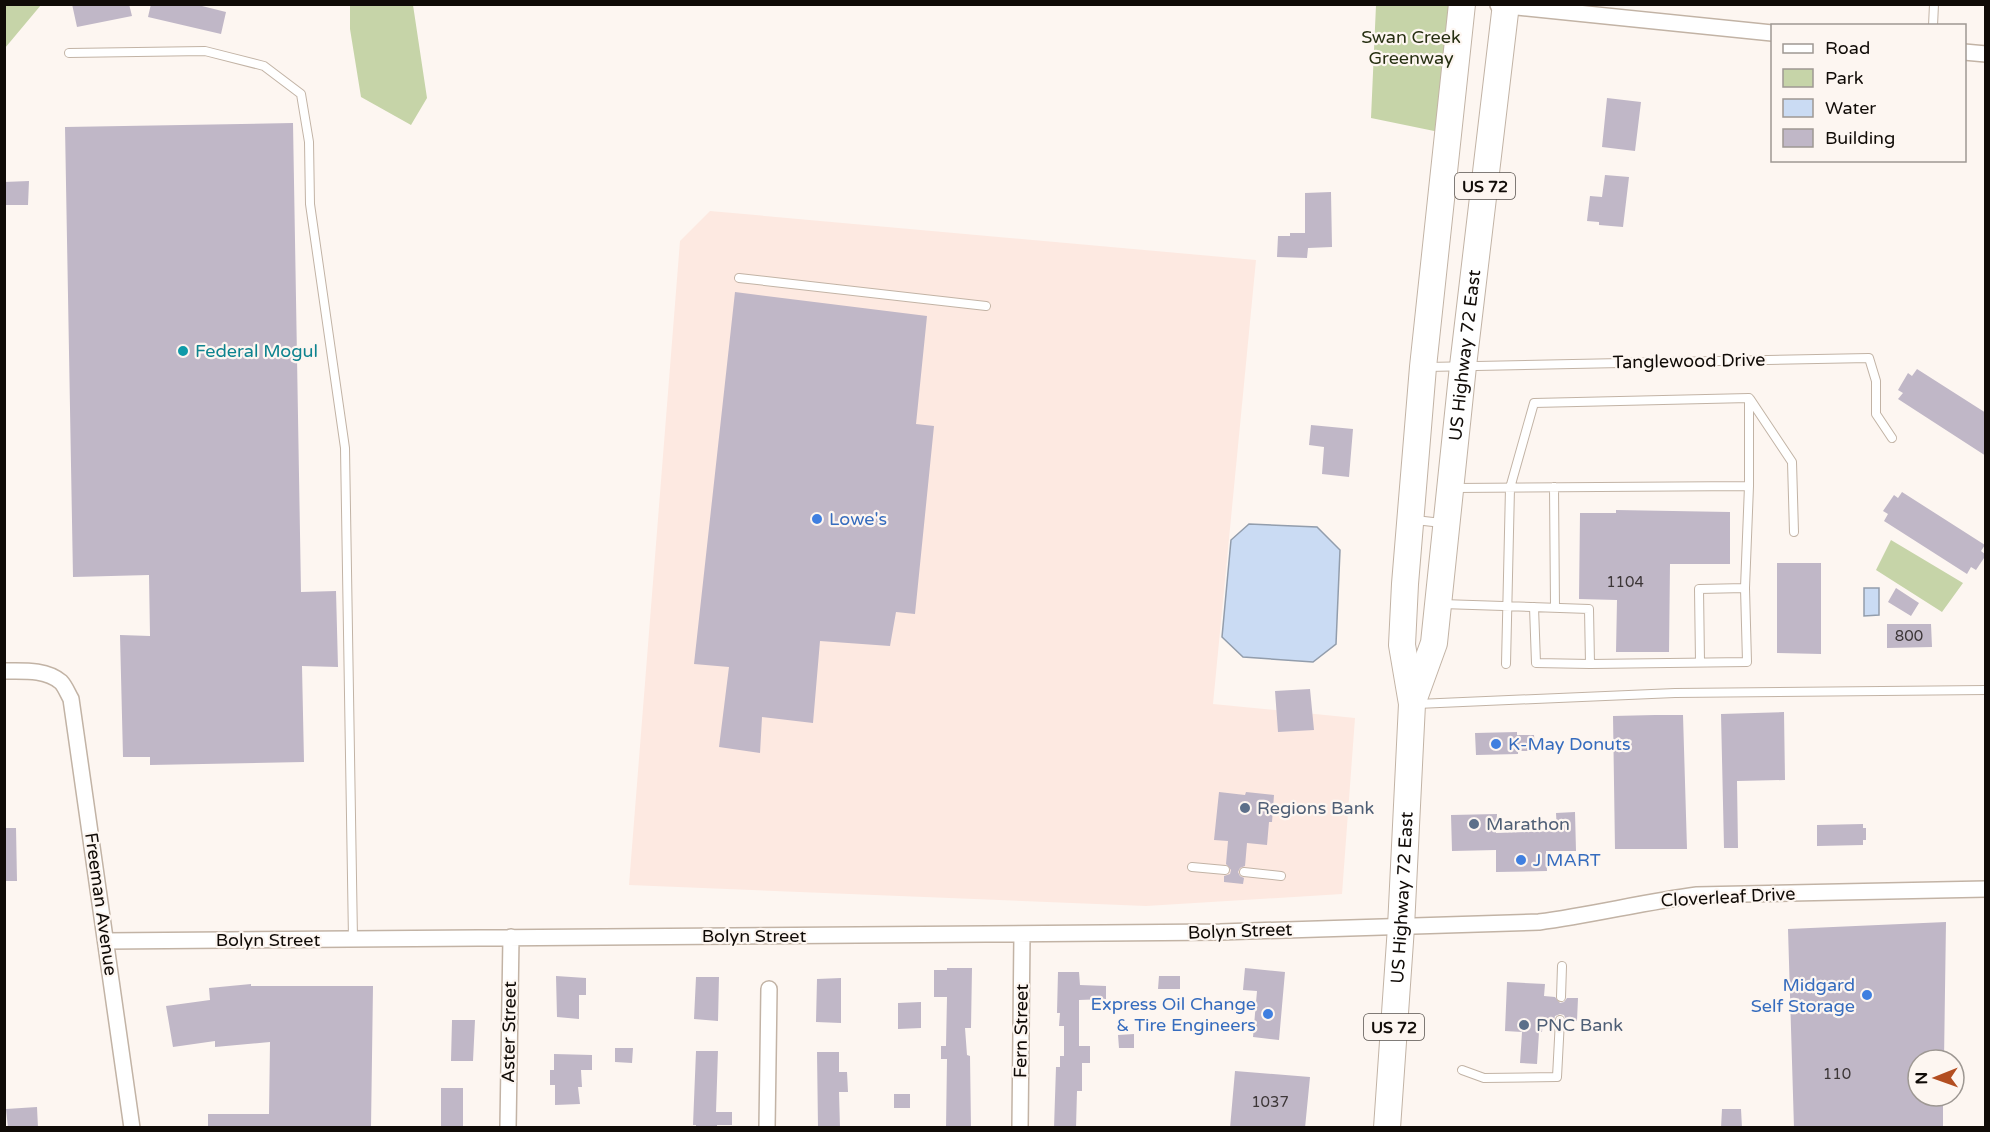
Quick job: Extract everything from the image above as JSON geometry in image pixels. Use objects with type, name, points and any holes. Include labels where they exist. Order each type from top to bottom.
[{"type":"highway","name":"US Highway 72 East","points":[[1387,1128],[1401,927],[1412,704],[1402,645],[1423,367],[1462,4]]},
{"type":"highway","name":"US Highway 72 East","points":[[1412,704],[1434,643],[1502,5]]},
{"type":"street","points":[[1502,5],[1771,33]]},
{"type":"street","points":[[1966,52],[1986,54]]},
{"type":"street","name":"Freeman Avenue","points":[[4,671],[44,674],[61,682],[71,699],[132,1128]]},
{"type":"street","name":"Cloverleaf Drive","points":[[1401,927],[1539,922],[1579,917],[1657,900],[1697,895],[1986,889]]},
{"type":"street","name":"Bolyn Street","points":[[106,941],[1220,932],[1401,927]]},
{"type":"street","name":"Fern Street","points":[[1020,1128],[1022,934]]},
{"type":"street","name":"Aster Street","points":[[508,1128],[511,937]]},
{"type":"street","points":[[767,1128],[768,989]]},
{"type":"lane","points":[[1933,24],[1934,4]]},
{"type":"lane","points":[[69,53],[205,51],[264,66],[301,93],[309,142],[310,204],[345,448],[353,939]]},
{"type":"lane","points":[[739,278],[986,306]]},
{"type":"lane","name":"Tanglewood Drive","points":[[1423,367],[1869,358],[1876,381],[1875,414],[1892,438]]},
{"type":"lane","points":[[1534,607],[1536,663],[1747,662],[1745,588],[1749,486],[1749,398]]},
{"type":"lane","points":[[1506,664],[1510,488],[1534,403],[1749,398]]},
{"type":"lane","points":[[1749,398],[1792,462],[1794,532]]},
{"type":"lane","points":[[1450,488],[1749,486]]},
{"type":"lane","points":[[1554,488],[1555,607]]},
{"type":"lane","points":[[1411,519],[1447,523]]},
{"type":"lane","points":[[1700,662],[1699,589],[1745,588]]},
{"type":"lane","points":[[1438,604],[1589,609],[1590,664]]},
{"type":"lane","points":[[1412,704],[1674,693],[1986,690]]},
{"type":"lane","points":[[1192,867],[1225,870]]},
{"type":"lane","points":[[1244,872],[1281,876]]},
{"type":"lane","points":[[1561,997],[1562,966]]},
{"type":"lane","points":[[1462,1070],[1484,1078],[1557,1077],[1560,1020]]},
{"type":"shaded area","points":[[710,211],[1256,260],[1213,704],[1355,718],[1342,894],[1146,906],[629,885],[680,241]]},
{"type":"green space","points":[[4,5],[41,5],[5,48],[4,48]]},
{"type":"green space","points":[[350,5],[413,5],[427,98],[411,125],[361,97],[350,29]]},
{"type":"green space","name":"Swan Creek Greenway","points":[[1376,5],[1453,5],[1439,132],[1371,118]]},
{"type":"green space","points":[[1891,540],[1963,583],[1942,612],[1876,570]]},
{"type":"water","points":[[1249,524],[1317,527],[1340,550],[1336,644],[1313,662],[1243,657],[1222,637],[1231,540]]},
{"type":"water","points":[[1864,588],[1879,588],[1879,615],[1864,616]]},
{"type":"building","points":[[72,4],[129,4],[132,16],[77,27]]},
{"type":"building","points":[[151,4],[194,4],[226,12],[221,34],[148,17]]},
{"type":"building","points":[[1607,98],[1641,102],[1635,151],[1602,147]]},
{"type":"building","name":"Federal Mogul","points":[[293,123],[301,592],[336,591],[338,667],[302,666],[304,762],[150,765],[150,757],[123,757],[120,635],[150,636],[149,575],[73,577],[65,127]]},
{"type":"building","points":[[1605,175],[1629,177],[1623,227],[1599,225],[1599,222],[1587,221],[1590,196],[1602,197]]},
{"type":"building","points":[[29,181],[28,205],[4,205],[4,182]]},
{"type":"building","points":[[1331,192],[1332,247],[1308,248],[1307,258],[1277,257],[1278,236],[1305,233],[1305,193]]},
{"type":"building","name":"Lowe's","points":[[735,292],[927,316],[916,424],[934,426],[915,614],[896,612],[890,646],[820,641],[813,723],[762,717],[760,753],[719,747],[729,667],[694,664]]},
{"type":"building","points":[[1917,369],[1986,413],[1986,456],[1898,399],[1903,393],[1898,390],[1908,373],[1912,376]]},
{"type":"building","points":[[1311,425],[1353,429],[1349,477],[1322,474],[1324,447],[1309,445]]},
{"type":"building","points":[[1902,492],[1985,545],[1981,551],[1986,555],[1976,570],[1971,567],[1967,574],[1884,521],[1888,514],[1883,511],[1894,495],[1898,498]]},
{"type":"building","points":[[1616,510],[1730,512],[1730,564],[1670,564],[1669,652],[1616,652],[1617,600],[1579,599],[1580,513],[1616,513]]},
{"type":"building","points":[[1777,563],[1821,563],[1821,654],[1777,653]]},
{"type":"building","points":[[1896,588],[1919,603],[1911,616],[1888,602]]},
{"type":"building","points":[[1887,624],[1931,624],[1932,647],[1887,648]]},
{"type":"building","points":[[1310,689],[1314,730],[1278,732],[1275,691]]},
{"type":"building","points":[[1784,712],[1785,780],[1737,781],[1738,848],[1724,848],[1721,714]]},
{"type":"building","points":[[1683,715],[1687,849],[1615,849],[1613,716]]},
{"type":"building","name":"K-May Donuts","points":[[1517,732],[1517,735],[1534,735],[1535,751],[1518,751],[1518,754],[1476,755],[1475,733]]},
{"type":"building","name":"Regions Bank","points":[[1219,792],[1274,795],[1267,845],[1247,843],[1245,866],[1238,872],[1244,878],[1243,884],[1224,882],[1224,876],[1230,874],[1231,870],[1226,864],[1228,841],[1214,840]]},
{"type":"building","points":[[1575,812],[1576,851],[1546,851],[1547,871],[1496,872],[1496,850],[1452,851],[1451,815],[1497,814],[1496,833],[1557,831],[1556,813]]},
{"type":"building","points":[[1863,824],[1863,828],[1866,828],[1866,840],[1863,840],[1863,845],[1817,846],[1817,825]]},
{"type":"building","points":[[4,828],[16,828],[17,881],[4,881]]},
{"type":"building","name":"Midgard Self Storage","points":[[1946,922],[1944,1048],[1906,1048],[1906,1108],[1943,1108],[1943,1128],[1794,1128],[1788,929]]},
{"type":"building","points":[[947,968],[972,968],[971,1028],[965,1028],[967,1055],[970,1056],[971,1128],[946,1128],[947,1059],[941,1059],[941,1046],[946,1046],[947,997],[934,997],[934,970],[947,970]]},
{"type":"building","name":"Express Oil Change & Tire Engineers","points":[[1245,968],[1285,972],[1279,1040],[1253,1037],[1257,991],[1243,990]]},
{"type":"building","points":[[1058,972],[1079,972],[1080,985],[1106,986],[1106,999],[1079,1000],[1079,1046],[1090,1046],[1090,1063],[1082,1063],[1082,1091],[1077,1091],[1076,1128],[1054,1128],[1056,1067],[1060,1067],[1060,1056],[1064,1056],[1064,1026],[1059,1026],[1060,1013],[1057,1013]]},
{"type":"building","points":[[556,976],[586,978],[586,995],[579,995],[579,1019],[557,1017]]},
{"type":"building","points":[[1159,976],[1180,976],[1180,989],[1158,989]]},
{"type":"building","points":[[696,977],[719,977],[718,1021],[694,1019]]},
{"type":"building","points":[[841,978],[841,1023],[816,1022],[817,979]]},
{"type":"building","name":"PNC Bank","points":[[1507,982],[1545,984],[1544,996],[1555,997],[1560,1003],[1567,998],[1578,998],[1577,1021],[1566,1020],[1564,1015],[1560,1014],[1555,1016],[1554,1020],[1543,1019],[1542,1032],[1539,1032],[1537,1064],[1520,1063],[1522,1032],[1505,1031]]},
{"type":"building","points":[[251,984],[251,986],[373,986],[371,1128],[208,1128],[208,1114],[269,1114],[270,1042],[215,1047],[215,1041],[173,1047],[166,1006],[210,1000],[209,988]]},
{"type":"building","points":[[921,1002],[921,1028],[898,1029],[898,1003]]},
{"type":"building","points":[[452,1020],[475,1020],[473,1061],[451,1061]]},
{"type":"building","points":[[1134,1034],[1134,1048],[1119,1048],[1118,1035]]},
{"type":"building","points":[[615,1048],[633,1048],[632,1063],[615,1062]]},
{"type":"building","points":[[696,1051],[718,1051],[716,1112],[732,1112],[732,1125],[696,1128],[696,1125],[693,1125]]},
{"type":"building","points":[[817,1052],[839,1052],[839,1072],[847,1072],[848,1092],[839,1092],[840,1128],[818,1128]]},
{"type":"building","points":[[554,1054],[592,1055],[592,1070],[581,1070],[582,1087],[578,1087],[580,1104],[555,1105],[555,1085],[550,1085],[550,1070],[554,1070]]},
{"type":"building","points":[[1235,1071],[1310,1077],[1305,1128],[1230,1128]]},
{"type":"building","points":[[441,1088],[463,1088],[463,1128],[441,1128]]},
{"type":"building","points":[[894,1094],[910,1094],[910,1108],[894,1108]]},
{"type":"building","points":[[37,1107],[38,1128],[8,1128],[6,1109]]},
{"type":"building","points":[[1722,1109],[1741,1109],[1742,1128],[1721,1128]]},
{"type":"place","name":"Federal Mogul","points":[[183,351]]},
{"type":"place","name":"Lowe's","points":[[817,519]]},
{"type":"place","name":"K-May Donuts","points":[[1496,744]]},
{"type":"place","name":"Regions Bank","points":[[1245,808]]},
{"type":"place","name":"Marathon","points":[[1474,824]]},
{"type":"place","name":"J MART","points":[[1521,860]]},
{"type":"place","name":"Midgard Self Storage","points":[[1867,995]]},
{"type":"place","name":"Express Oil Change & Tire Engineers","points":[[1268,1014]]},
{"type":"place","name":"PNC Bank","points":[[1524,1025]]}]
